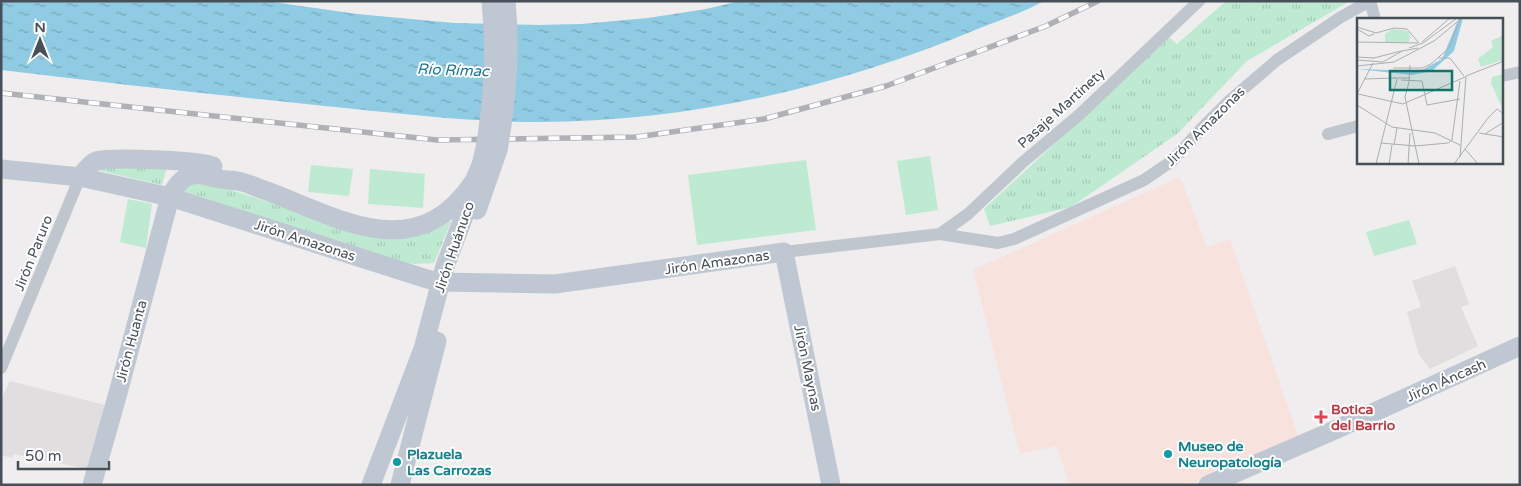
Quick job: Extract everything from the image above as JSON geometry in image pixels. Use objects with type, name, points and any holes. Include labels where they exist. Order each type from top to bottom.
[{"type":"street","name":"Jirón Huánuco","points":[[400,485],[439,336],[445,298],[445,281],[488,183],[492,147],[494,57],[490,1]]},
{"type":"street","name":"Jirón Huánuco","points":[[371,485],[423,349],[472,195],[474,181],[492,147],[507,82],[508,38],[506,1]]},
{"type":"street","name":"Pasaje Martinety","points":[[940,234],[968,214],[1023,162],[1079,114],[1199,1]]},
{"type":"street","name":"Jirón Amazonas","points":[[1,169],[80,177],[170,197],[427,279],[445,281],[555,284],[784,252],[940,234],[998,243],[1014,239],[1144,180],[1172,161],[1202,127],[1229,101],[1277,60],[1341,17],[1370,1]]},
{"type":"street","points":[[1370,1],[1375,18]]},
{"type":"street","points":[[1504,76],[1520,72]]},
{"type":"street","points":[[1328,134],[1357,126]]},
{"type":"street","points":[[80,177],[94,162],[109,159],[209,164],[231,173],[237,181]]},
{"type":"street","points":[[170,197],[179,182],[192,174],[202,174],[219,179],[237,181],[338,219],[387,231],[406,229],[440,216],[466,193],[474,181]]},
{"type":"street","name":"Jirón Paruro","points":[[1,368],[80,177]]},
{"type":"street","name":"Jirón Huanta","points":[[92,485],[170,197]]},
{"type":"street","name":"Jirón Maynas","points":[[784,252],[832,485]]},
{"type":"street","name":"Jirón Áncash","points":[[1208,485],[1236,479],[1337,429],[1520,346]]},
{"type":"shaded area","points":[[1180,177],[1207,247],[1230,239],[1298,436],[1188,485],[1069,485],[1057,446],[1020,454],[973,270]]},
{"type":"shaded area","points":[[1455,266],[1469,304],[1461,307],[1478,346],[1430,369],[1419,355],[1407,312],[1421,307],[1412,281]]},
{"type":"shaded area","points":[[10,381],[105,405],[87,469],[14,454],[12,458],[1,455],[1,399]]},
{"type":"green space","points":[[1226,1],[1350,1],[1247,61],[1177,134],[1071,207],[990,226],[984,209],[1169,37],[1177,44]]},
{"type":"green space","points":[[930,156],[938,210],[906,215],[897,161]]},
{"type":"green space","points":[[806,160],[816,230],[697,245],[688,175]]},
{"type":"green space","points":[[311,165],[353,169],[349,196],[308,192]]},
{"type":"green space","points":[[107,166],[167,167],[162,185],[97,170]]},
{"type":"green space","points":[[370,169],[425,174],[423,208],[368,204]]},
{"type":"green space","points":[[204,181],[338,225],[446,218],[451,222],[434,263],[414,264],[390,260],[180,190],[190,182]]},
{"type":"green space","points":[[128,199],[152,204],[146,248],[120,242]]},
{"type":"green space","points":[[1409,220],[1417,244],[1374,256],[1366,232]]},
{"type":"water","name":"Río Rímac","points":[[1,1],[266,1],[357,14],[454,23],[538,25],[581,24],[648,18],[706,9],[740,1],[1044,1],[1019,13],[923,50],[816,84],[705,108],[650,116],[538,122],[458,119],[405,114],[1,70]]},
{"type":"railway","points":[[1,93],[437,140],[636,137],[764,119],[886,86],[1046,26],[1098,1]]},
{"type":"place","name":"Botica del Barrio","points":[[1321,417]]},
{"type":"place","name":"Museo de Neuropatología","points":[[1168,454]]},
{"type":"place","name":"Plazuela Las Carrozas","points":[[397,462]]}]
